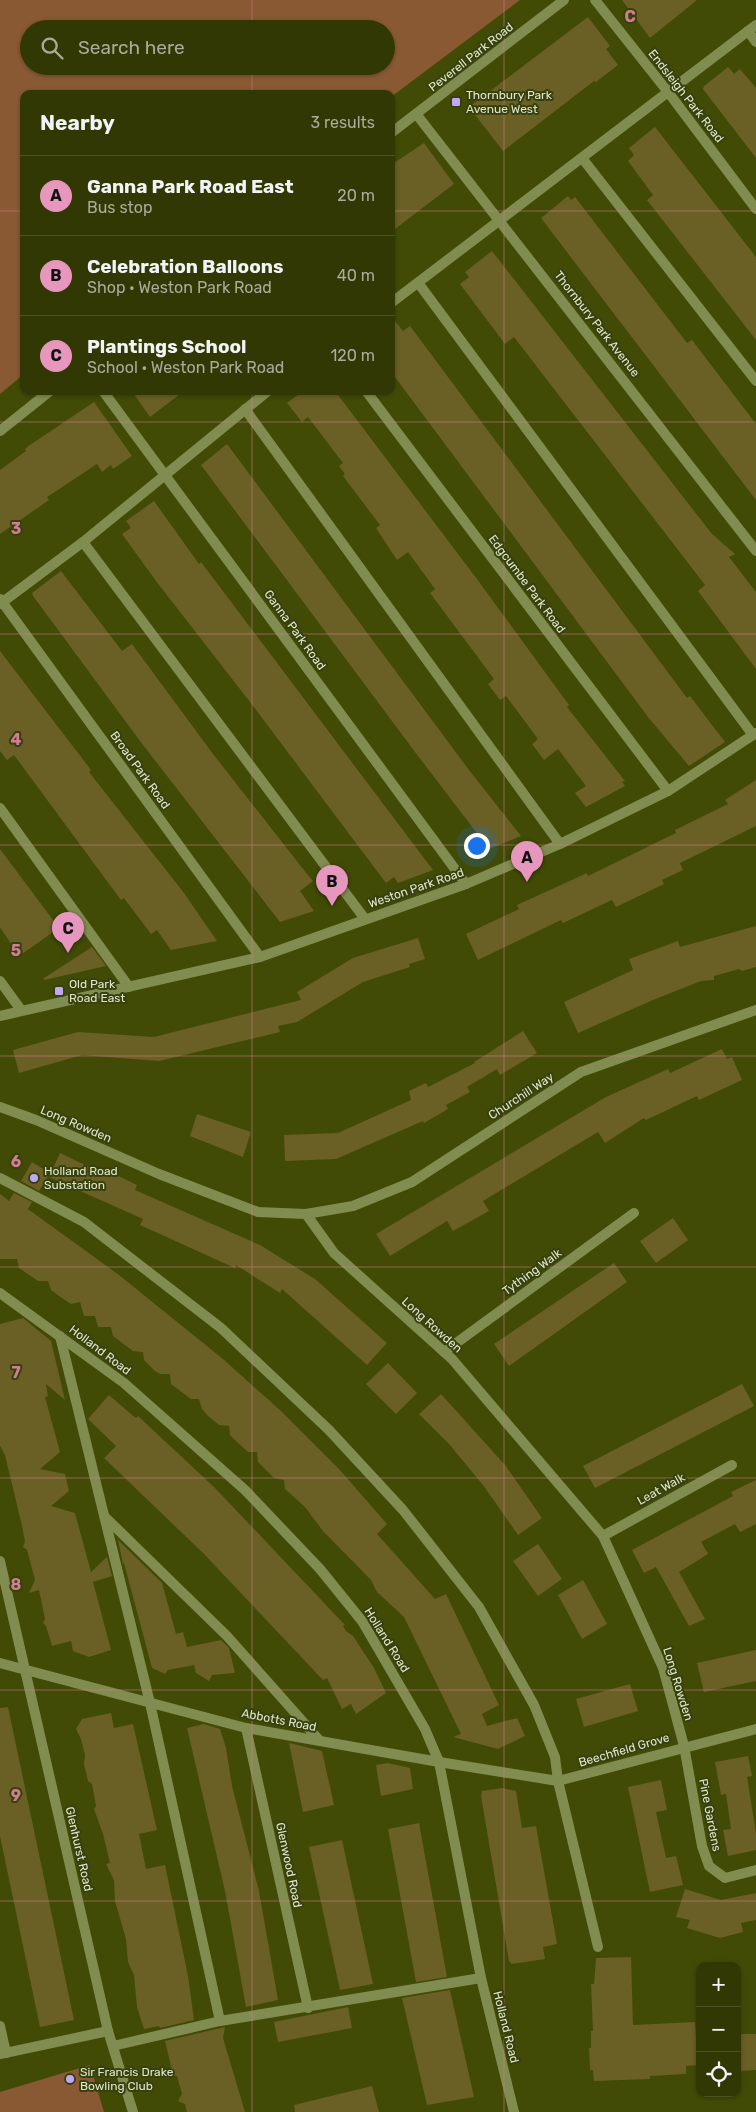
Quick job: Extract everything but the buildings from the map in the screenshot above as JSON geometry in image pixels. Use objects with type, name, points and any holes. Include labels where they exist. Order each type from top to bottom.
[{"type":"street","name":"Peverell Park Road","points":[[395,130],[564,0]]},
{"type":"street","name":"Endsleigh Park Road","points":[[595,0],[756,208]]},
{"type":"street","points":[[395,300],[419,284],[752,28],[756,42]]},
{"type":"street","name":"Thornbury Park Avenue","points":[[417,115],[501,220],[756,551]]},
{"type":"street","points":[[582,158],[756,381]]},
{"type":"street","points":[[419,284],[755,734]]},
{"type":"street","points":[[0,431],[45,395]]},
{"type":"street","name":"Ganna Park Road","points":[[107,395],[466,884]]},
{"type":"street","points":[[1,602],[83,542],[263,395]]},
{"type":"street","name":"Edgcumbe Park Road","points":[[369,395],[668,791]]},
{"type":"street","points":[[245,408],[560,844]]},
{"type":"street","points":[[83,542],[365,919]]},
{"type":"street","name":"Broad Park Road","points":[[1,602],[260,956]]},
{"type":"street","name":"Weston Park Road","points":[[0,1016],[260,956],[466,884],[560,844],[668,791],[755,734]]},
{"type":"street","points":[[0,808],[129,987]]},
{"type":"street","points":[[0,981],[21,1010]]},
{"type":"street","name":"Churchill Way","points":[[306,1214],[353,1206],[412,1182],[581,1072],[756,1010]]},
{"type":"street","name":"Long Rowden","points":[[0,1107],[36,1120],[159,1174],[258,1212],[306,1214],[334,1253],[444,1352],[526,1444],[603,1536],[663,1668],[684,1746]]},
{"type":"street","points":[[0,1178],[84,1222],[221,1328],[336,1437],[403,1510],[479,1607],[534,1705],[555,1757],[558,1781],[598,1947]]},
{"type":"street","name":"Tything Walk","points":[[444,1352],[634,1213]]},
{"type":"street","name":"Holland Road","points":[[0,1293],[124,1383],[245,1490],[320,1569],[362,1621],[425,1729],[440,1762],[481,1978],[514,2112]]},
{"type":"street","points":[[60,1336],[150,1703],[220,2021]]},
{"type":"street","name":"Leat Walk","points":[[603,1536],[732,1465]]},
{"type":"street","points":[[104,1516],[227,1636],[320,1741]]},
{"type":"street","name":"Glenhurst Road","points":[[0,1561],[108,2031],[133,2112]]},
{"type":"street","name":"Abbotts Road","points":[[0,1663],[26,1672],[246,1728],[558,1781]]},
{"type":"street","name":"Glenwood Road","points":[[246,1728],[308,2008]]},
{"type":"street","name":"Beechfield Grove","points":[[558,1781],[684,1746],[756,1729]]},
{"type":"street","name":"Pine Gardens","points":[[684,1746],[702,1846],[709,1866],[725,1878],[756,1870]]},
{"type":"street","points":[[113,2046],[220,2021],[481,1978]]},
{"type":"street","points":[[0,2026],[3,2054],[108,2031]]},
{"type":"shaded area","points":[[0,0],[520,0],[395,94],[395,90],[20,90],[20,377],[0,394]]},
{"type":"shaded area","name":"Sir Francis Drake Bowling Club","points":[[90,2065],[104,2112],[0,2112],[0,2092]]},
{"type":"place","name":"Thornbury Park Avenue West","points":[[456,102]]},
{"type":"place","name":"Ganna Park Road East","points":[[527,882]]},
{"type":"place","name":"Celebration Balloons","points":[[332,906]]},
{"type":"place","name":"Plantings School","points":[[68,953]]},
{"type":"place","name":"Old Park Road East","points":[[59,991]]},
{"type":"place","name":"Holland Road Substation","points":[[34,1178]]},
{"type":"place","name":"Sir Francis Drake Bowling Club","points":[[70,2079]]}]
